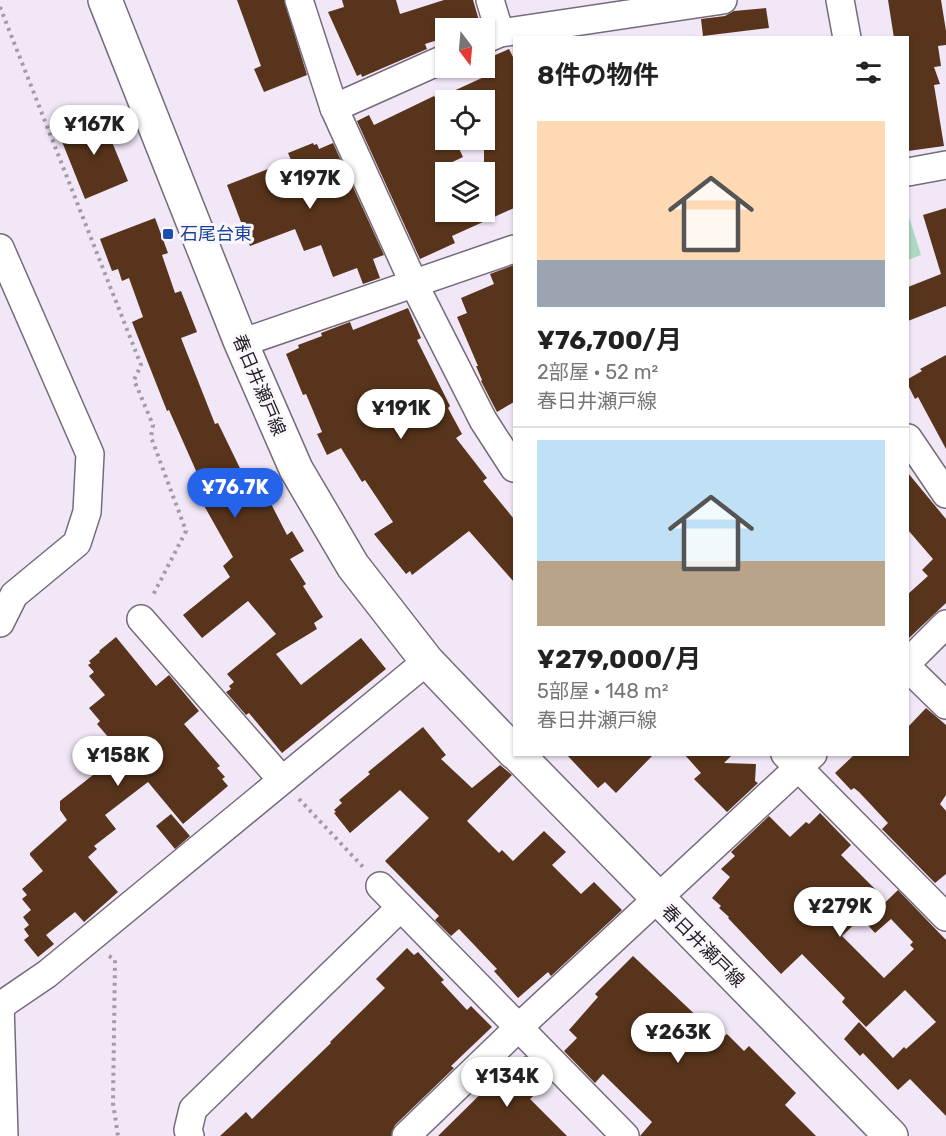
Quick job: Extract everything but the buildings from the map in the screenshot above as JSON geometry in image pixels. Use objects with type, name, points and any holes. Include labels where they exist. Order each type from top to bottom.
[{"type":"main road","name":"春日井瀬戸線","points":[[105,0],[241,343],[296,469],[352,566],[426,661],[513,750]]},
{"type":"main road","name":"春日井瀬戸線","points":[[519,756],[891,1136]]},
{"type":"street","points":[[299,0],[334,108],[414,284],[483,420],[513,466]]},
{"type":"street","points":[[490,0],[491,18]]},
{"type":"street","points":[[495,35],[665,4],[723,0]]},
{"type":"street","points":[[840,0],[847,36]]},
{"type":"street","points":[[334,108],[435,63]]},
{"type":"street","points":[[909,172],[946,165]]},
{"type":"street","points":[[0,248],[90,454],[87,512],[77,543],[14,595],[0,623]]},
{"type":"street","points":[[241,343],[513,249]]},
{"type":"street","points":[[909,439],[946,494]]},
{"type":"street","points":[[141,619],[282,780]]},
{"type":"street","points":[[909,661],[946,624]]},
{"type":"street","points":[[4,1136],[1,1103],[0,1005],[47,974],[426,661]]},
{"type":"street","points":[[909,669],[946,705]]},
{"type":"street","points":[[406,1136],[657,899],[799,759],[946,917]]},
{"type":"street","points":[[380,886],[625,1136]]},
{"type":"street","points":[[190,1136],[188,1130],[193,1108],[400,908]]},
{"type":"path","points":[[0,7],[141,365],[134,380],[153,426],[151,437],[186,531],[141,619]]},
{"type":"path","points":[[282,780],[380,886]]},
{"type":"path","points":[[85,943],[115,960],[113,1103],[118,1136]]},
{"type":"green space","points":[[909,217],[921,255],[909,260]]},
{"type":"place","name":"石尾台東","points":[[168,234]]}]
